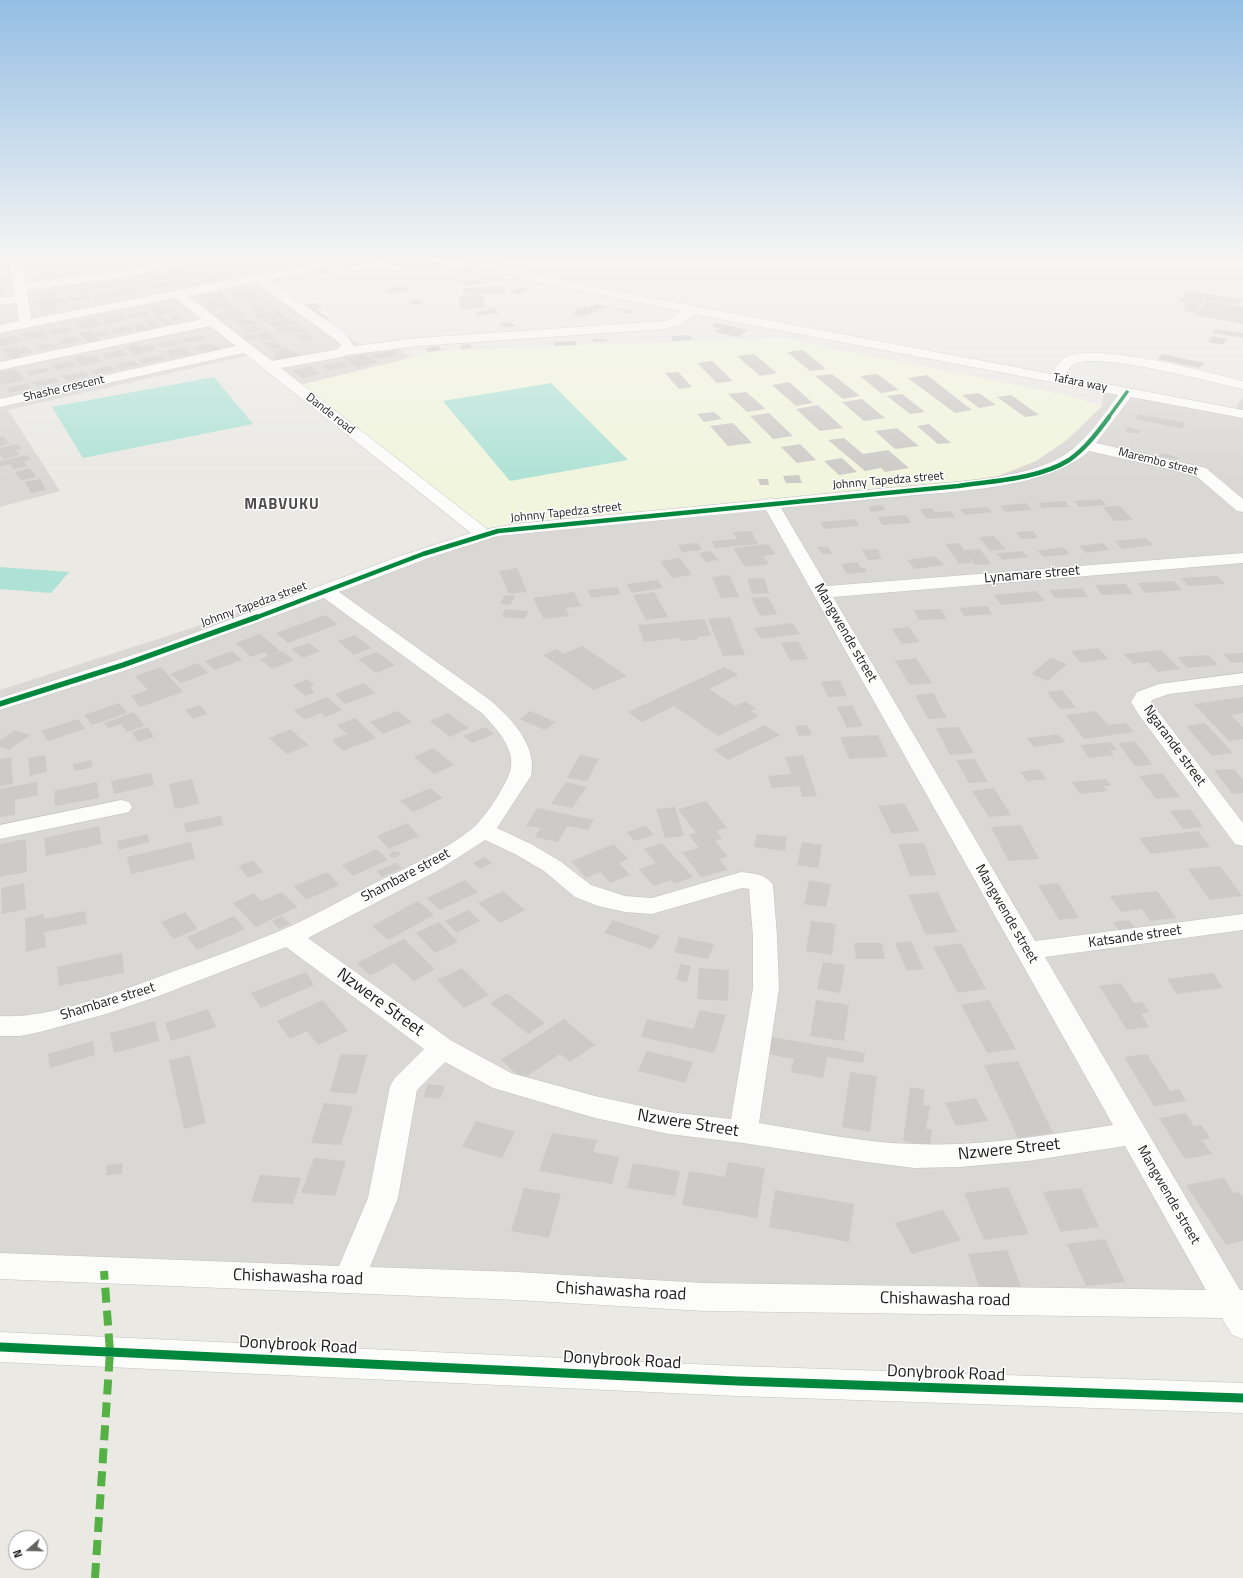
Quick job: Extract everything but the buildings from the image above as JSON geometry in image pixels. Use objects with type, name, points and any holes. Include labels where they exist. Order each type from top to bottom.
[{"type":"street","points":[[0,366],[158,333]]},
{"type":"street","name":"Dande road","points":[[227,333],[483,534]]},
{"type":"street","points":[[335,333],[348,345],[344,351]]},
{"type":"street","points":[[268,366],[336,354],[344,351],[423,341],[449,341],[562,333]]},
{"type":"street","name":"Tafara way","points":[[814,333],[1243,414]]},
{"type":"street","name":"Shashe crescent","points":[[0,403],[246,348]]},
{"type":"street","points":[[1057,379],[1066,363],[1080,358],[1097,357],[1211,376],[1243,385]]},
{"type":"street","name":"Johnny Tapedza street","points":[[0,704],[117,666],[326,591],[362,576],[483,534],[770,503],[958,486],[1038,472],[1061,464],[1070,459],[1085,445],[1126,392]]},
{"type":"street","name":"Marembo street","points":[[1085,445],[1200,471],[1243,506]]},
{"type":"street","name":"Mangwende street","points":[[770,503],[1027,952],[1239,1311]]},
{"type":"street","name":"Lynamare street","points":[[822,592],[1243,558]]},
{"type":"street","name":"Shambare street","points":[[0,1026],[10,1027],[36,1023],[101,1006],[155,988],[289,937],[442,858],[484,831],[521,776],[522,763],[518,749],[509,732],[497,716],[483,704],[326,591]]},
{"type":"street","name":"Ngarande street","points":[[1243,679],[1158,689],[1144,696],[1141,702],[1146,711],[1243,839]]},
{"type":"street","points":[[0,832],[121,807]]},
{"type":"street","points":[[484,831],[523,849],[552,866],[583,891],[607,900],[625,904],[652,906],[694,895],[741,880],[754,881],[761,885],[765,936],[766,988],[743,1132]]},
{"type":"street","name":"Katsande street","points":[[1027,952],[1243,922]]},
{"type":"street","name":"Nzwere Street","points":[[289,937],[442,1048],[503,1080],[538,1092],[595,1107],[668,1123],[743,1132],[867,1151],[914,1156],[960,1155],[1028,1150],[1133,1133]]},
{"type":"street","points":[[349,1279],[383,1198],[404,1086],[442,1048]]},
{"type":"street","name":"Chishawasha road","points":[[0,1266],[517,1286],[704,1297],[1239,1311]]},
{"type":"street","name":"Donybrook Road","points":[[0,1347],[737,1380],[1243,1398]]},
{"type":"shaded area","points":[[0,333],[343,333],[358,343],[399,349],[411,358],[300,385],[260,353],[8,410],[60,491],[0,507]]},
{"type":"shaded area","points":[[780,338],[1066,395],[1102,406],[1067,440],[1036,461],[983,482],[486,533],[300,385],[438,351]]},
{"type":"shaded area","points":[[214,377],[253,424],[83,458],[52,407]]},
{"type":"shaded area","points":[[551,383],[628,460],[510,481],[443,401]]},
{"type":"shaded area","points":[[1104,386],[1235,409],[1243,396],[1243,1318],[0,1273],[0,690],[486,533],[1102,406]]},
{"type":"shaded area","points":[[0,567],[69,572],[51,593],[0,589]]},
{"type":"marked path","points":[[95,1578],[110,1352],[104,1271]]},
{"type":"cycle path","points":[[0,704],[82,679],[164,651],[403,561],[442,547],[490,533],[523,528],[958,486],[1015,478],[1044,471],[1068,460],[1085,446],[1093,438],[1127,392]]},
{"type":"cycle path","points":[[0,1347],[737,1381],[1243,1398]]},
{"type":"district","name":"MABVUKU","points":[[282,505]]}]
